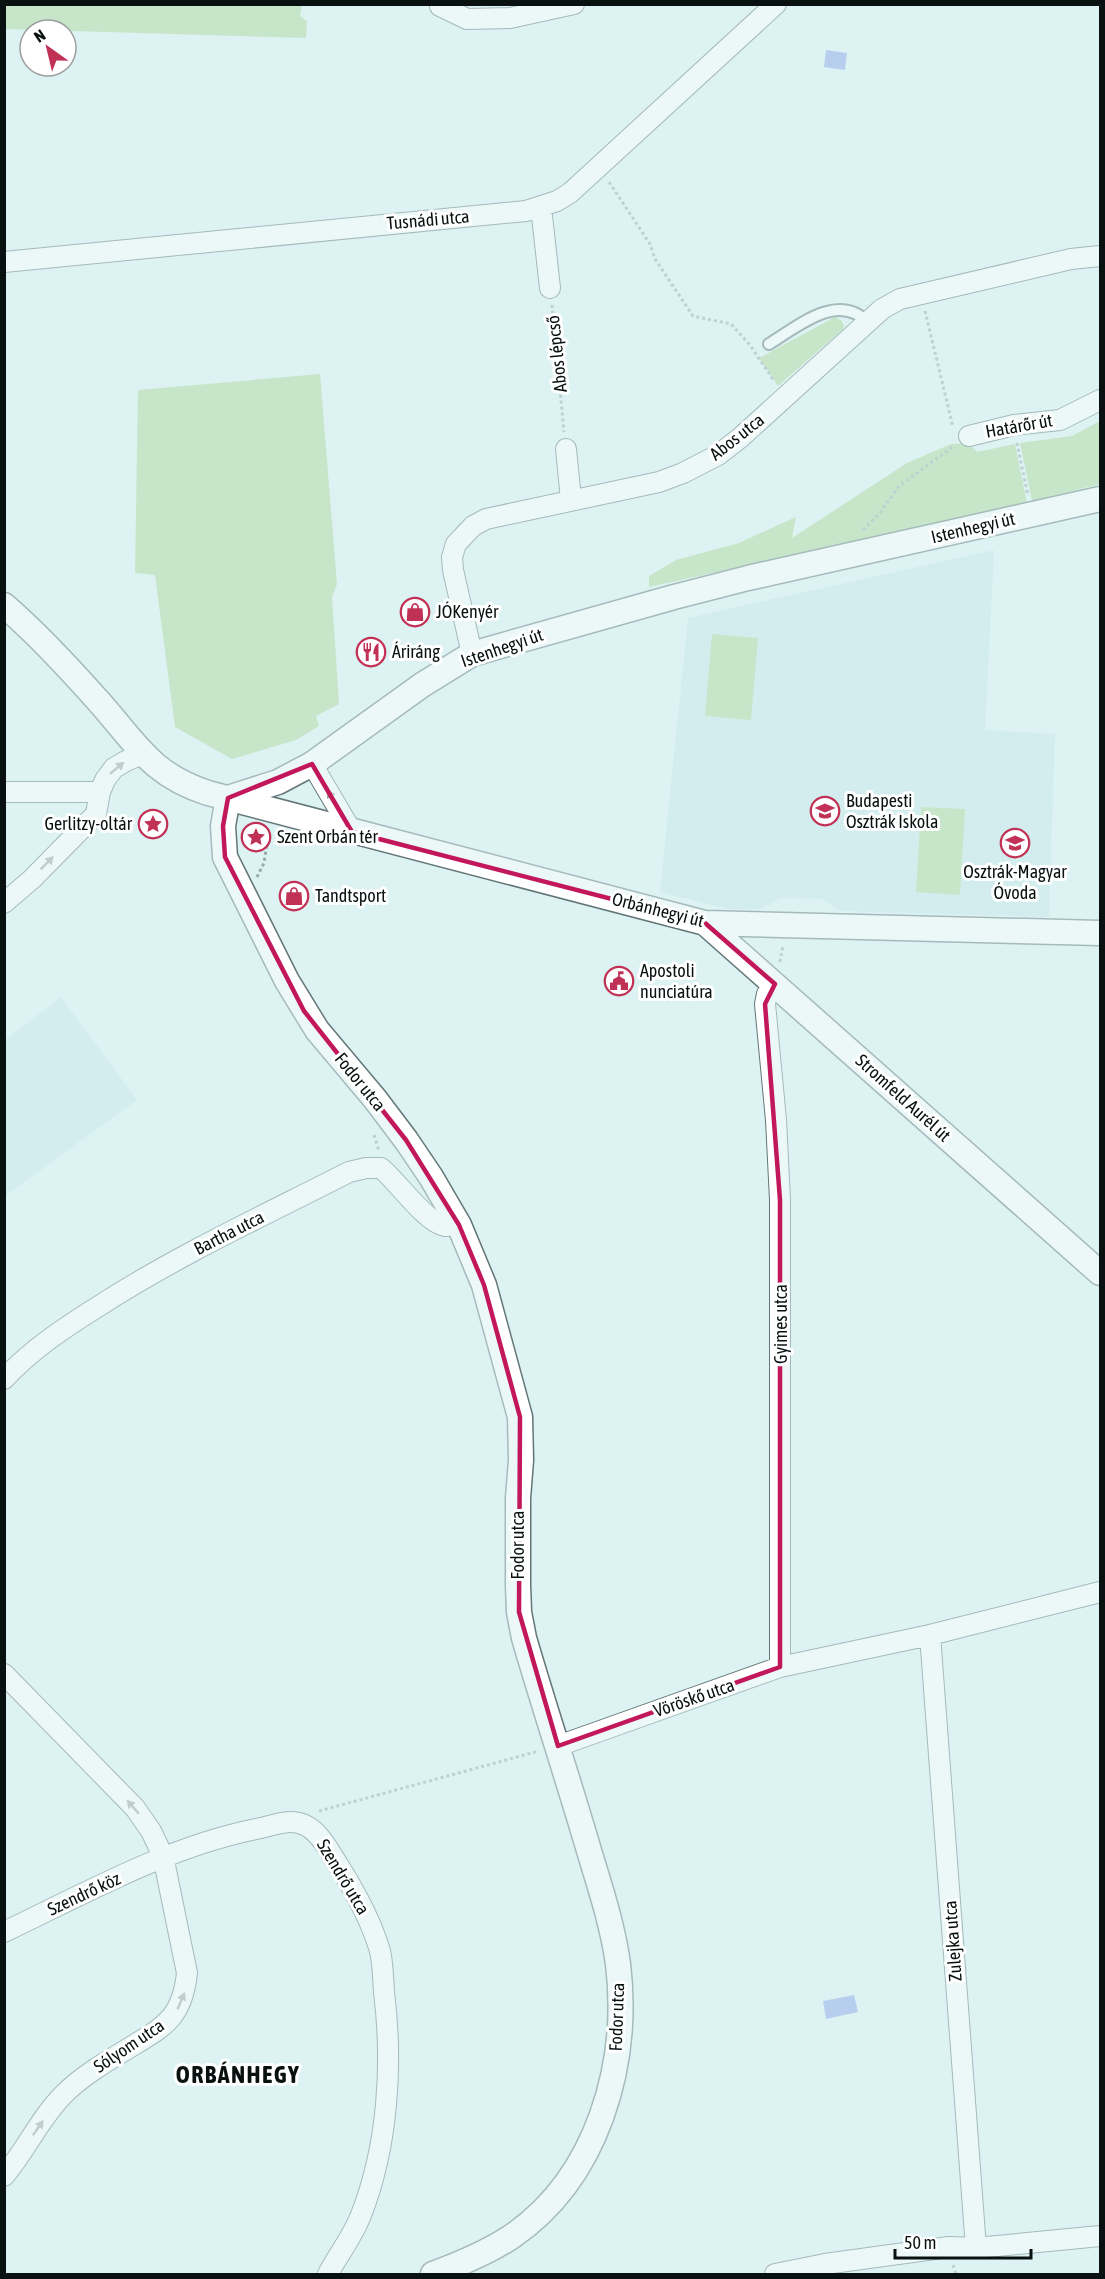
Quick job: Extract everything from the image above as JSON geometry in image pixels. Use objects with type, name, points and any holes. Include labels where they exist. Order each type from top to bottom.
[{"type":"street","points":[[440,6],[467,19],[510,18],[574,4]]},
{"type":"street","name":"Tusnádi utca","points":[[4,262],[526,211],[542,207],[570,193],[776,4]]},
{"type":"street","points":[[542,207],[550,288]]},
{"type":"street","name":"Abos utca","points":[[472,654],[452,557],[456,544],[473,526],[486,519],[659,482],[683,473],[725,449],[882,309],[900,299],[921,292],[1071,259],[1101,256]]},
{"type":"street","name":"Határőr út","points":[[963,437],[1014,425],[1060,420],[1101,400]]},
{"type":"street","points":[[566,449],[571,500]]},
{"type":"street","name":"Istenhegyi út","points":[[228,798],[278,782],[312,764],[423,685],[472,654],[674,597],[1101,499]]},
{"type":"street","points":[[4,605],[59,658],[142,754],[156,767],[192,788],[228,798]]},
{"type":"street","points":[[4,903],[32,879],[96,814],[100,792],[114,768],[142,754]]},
{"type":"street","points":[[312,764],[352,832]]},
{"type":"street","points":[[4,792],[100,792]]},
{"type":"street","name":"Orbánhegyi út","points":[[228,798],[705,923],[1101,933]]},
{"type":"street","name":"Fodor utca","points":[[228,798],[222,826],[225,857],[287,981],[317,1030],[406,1140],[459,1225],[484,1285],[519,1417],[519,1612],[532,1665],[607,1911],[618,1963],[621,2013],[614,2075],[596,2131],[575,2170],[554,2198],[533,2219],[502,2242],[460,2264],[434,2274]]},
{"type":"street","name":"Stromfeld Aurél út","points":[[705,923],[1101,1273]]},
{"type":"street","name":"Gyimes utca","points":[[774,984],[767,994],[765,1004],[776,1120],[780,1200],[780,1667]]},
{"type":"street","name":"Bartha utca","points":[[4,1379],[35,1348],[128,1287],[349,1172],[366,1168],[381,1168],[395,1179],[423,1213],[435,1222],[444,1226],[459,1225]]},
{"type":"street","name":"Vöröskő utca","points":[[558,1746],[780,1667],[930,1635],[1101,1592]]},
{"type":"street","name":"Zulejka utca","points":[[930,1635],[976,2248]]},
{"type":"street","points":[[4,1674],[135,1808],[151,1831],[163,1856],[220,1836],[292,1822]]},
{"type":"street","name":"Szendrő utca","points":[[292,1822],[313,1828],[324,1842],[365,1912],[380,1953],[389,2031],[387,2082],[376,2164],[361,2217],[328,2274]]},
{"type":"street","name":"Szendrő köz","points":[[4,1932],[163,1856]]},
{"type":"street","name":"Sólyom utca","points":[[4,2176],[64,2094],[92,2072],[161,2029],[176,2012],[185,1993],[187,1973],[163,1856]]},
{"type":"street","points":[[775,2274],[836,2262],[949,2247],[976,2248],[1101,2236]]},
{"type":"lane","points":[[769,344],[808,320],[830,310],[846,309],[860,314],[868,323]]},
{"type":"path","points":[[599,166],[650,244],[655,259],[693,316],[730,324],[750,345],[785,397]]},
{"type":"path","name":"Abos lépcső","points":[[550,288],[566,449]]},
{"type":"path","points":[[851,555],[849,543],[880,513],[899,486],[953,447],[963,437],[921,292]]},
{"type":"path","points":[[1014,425],[1030,503]]},
{"type":"path","points":[[264,863],[268,836]]},
{"type":"path","points":[[774,984],[788,926]]},
{"type":"path","points":[[292,1822],[315,1812],[558,1746]]},
{"type":"highlighted area","points":[[312,764],[352,832],[705,923],[775,984],[765,1004],[780,1200],[780,1667],[558,1746],[519,1612],[520,1417],[484,1285],[459,1225],[406,1140],[304,1011],[225,857],[223,826],[228,798]]},
{"type":"shaded area","name":"Budapesti Osztrák Iskola","points":[[994,550],[985,730],[1055,734],[1049,917],[840,911],[821,899],[780,898],[761,909],[728,909],[660,892],[688,618]]},
{"type":"shaded area","points":[[61,997],[137,1100],[5,1196],[5,1040]]},
{"type":"green space","points":[[4,5],[302,5],[300,16],[307,21],[306,38],[78,31],[78,18],[18,18],[18,29],[5,29]]},
{"type":"green space","points":[[835,317],[842,321],[844,326],[842,330],[778,386],[759,358]]},
{"type":"green space","points":[[320,374],[337,584],[332,597],[339,704],[316,716],[319,726],[296,740],[232,759],[175,727],[155,575],[135,573],[138,390]]},
{"type":"green space","points":[[1100,421],[1100,484],[1032,501],[1020,443],[1072,436]]},
{"type":"green space","points":[[969,443],[977,452],[1015,444],[1027,503],[649,587],[649,576],[676,560],[739,543],[796,517],[792,538],[907,463],[951,444]]},
{"type":"green space","points":[[712,634],[758,638],[751,720],[705,716]]},
{"type":"green space","points":[[921,807],[965,809],[960,895],[916,892]]},
{"type":"water","points":[[826,50],[847,53],[845,70],[824,67]]},
{"type":"water","points":[[854,1995],[858,2012],[826,2019],[823,2001]]},
{"type":"place","name":"JÓKenyér","points":[[415,612]]},
{"type":"place","name":"Áriráng","points":[[371,652]]},
{"type":"place","name":"Budapesti Osztrák Iskola","points":[[825,811]]},
{"type":"place","name":"Gerlitzy-oltár","points":[[153,824]]},
{"type":"place","name":"Szent Orbán tér","points":[[256,837]]},
{"type":"place","name":"Osztrák-Magyar Óvoda","points":[[1015,843]]},
{"type":"place","name":"Tandtsport","points":[[294,896]]},
{"type":"place","name":"Apostoli nunciatúra","points":[[619,981]]},
{"type":"district","name":"ORBÁNHEGY","points":[[238,2075]]}]
